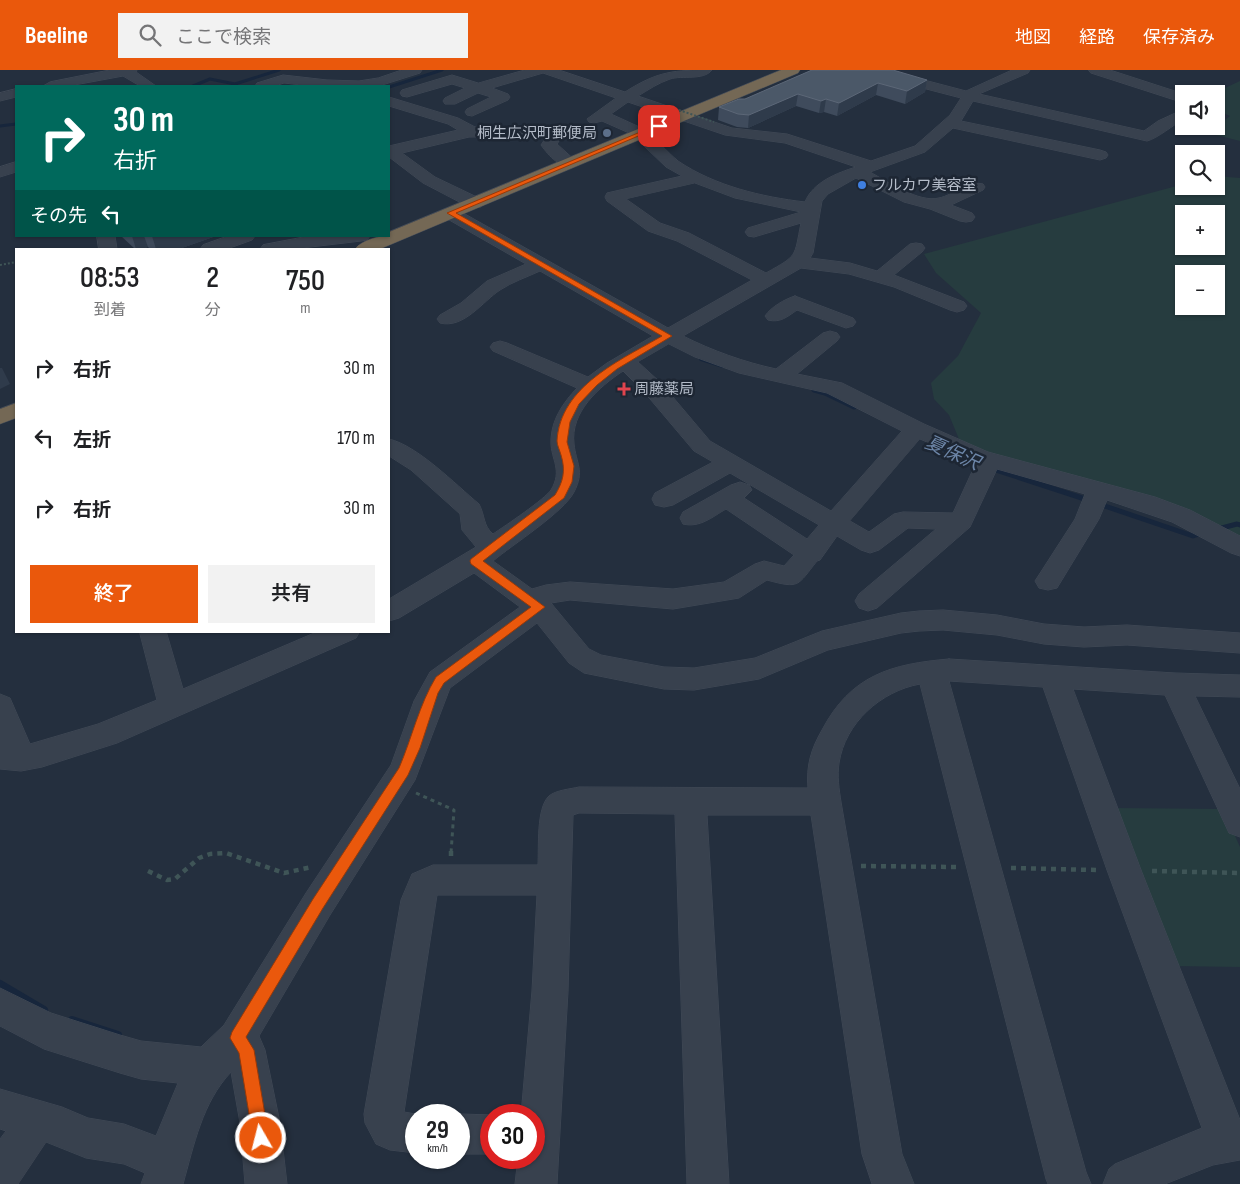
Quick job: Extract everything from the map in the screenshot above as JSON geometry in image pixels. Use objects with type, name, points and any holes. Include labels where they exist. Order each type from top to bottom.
[{"type":"highway","points":[[367,248],[463,212],[644,137],[687,115],[800,72]]},
{"type":"highway","points":[[463,212],[570,163],[644,137]]},
{"type":"highway","points":[[0,401],[15,395]]},
{"type":"highway","points":[[0,417],[15,410]]},
{"type":"street","points":[[365,85],[415,70]]},
{"type":"street","points":[[450,101],[477,88],[540,70]]},
{"type":"street","points":[[546,70],[568,73],[730,132],[787,139],[864,169],[890,190],[966,218]]},
{"type":"street","points":[[704,70],[666,76],[627,96],[598,117],[644,137],[674,165],[696,178],[736,193],[811,213]]},
{"type":"street","points":[[870,70],[972,87],[1066,118],[1147,136],[1175,118]]},
{"type":"street","points":[[390,610],[484,554],[559,498],[568,482],[569,466],[562,442],[565,422],[575,403],[591,386],[614,367],[626,362],[798,262],[804,253],[814,200],[822,190],[835,181],[920,149],[950,123],[964,106],[972,87],[1023,70]]},
{"type":"street","points":[[1096,70],[1175,96]]},
{"type":"street","points":[[55,85],[127,71],[148,85]]},
{"type":"street","points":[[263,85],[279,74],[327,84],[344,85]]},
{"type":"street","points":[[452,79],[477,88],[503,97],[475,111],[450,101],[411,92],[452,79]]},
{"type":"street","points":[[0,97],[15,93]]},
{"type":"street","points":[[390,101],[453,121],[467,128],[462,134]]},
{"type":"street","points":[[1066,118],[1086,107]]},
{"type":"street","points":[[397,116],[413,109]]},
{"type":"street","points":[[950,123],[1100,154]]},
{"type":"street","points":[[390,151],[462,134],[555,131],[557,132],[549,145],[570,163]]},
{"type":"street","points":[[462,134],[473,148]]},
{"type":"street","points":[[390,151],[434,183],[463,212],[541,264],[668,336],[702,353],[746,369],[834,388],[916,429],[989,460],[1146,503],[1181,516],[1240,547]]},
{"type":"street","points":[[409,166],[427,162]]},
{"type":"street","points":[[0,172],[15,167]]},
{"type":"street","points":[[696,178],[613,197],[654,227],[690,241],[766,280]]},
{"type":"street","points":[[930,204],[941,203],[977,187]]},
{"type":"street","points":[[754,232],[811,213]]},
{"type":"street","points":[[274,248],[296,243],[352,237]]},
{"type":"street","points":[[214,248],[241,242]]},
{"type":"street","points":[[880,277],[916,248]]},
{"type":"street","points":[[798,262],[850,269],[880,277],[901,283],[957,306]]},
{"type":"street","points":[[447,319],[468,307],[494,285],[541,264]]},
{"type":"street","points":[[740,295],[777,314],[796,302],[846,322]]},
{"type":"street","points":[[781,376],[830,337]]},
{"type":"street","points":[[500,347],[591,386]]},
{"type":"street","points":[[626,362],[653,388],[702,446],[870,544],[903,520],[961,521]]},
{"type":"street","points":[[166,1171],[188,1106],[208,1069],[237,1038],[336,876],[404,771],[414,748],[432,692],[440,680],[546,594],[570,591],[673,600],[730,591],[764,570],[790,577],[811,554],[834,523],[916,429]]},
{"type":"street","points":[[390,447],[419,465],[470,510],[475,532],[484,554],[534,604],[579,656],[594,665],[683,680],[735,674],[759,668],[822,641],[901,623],[942,620],[997,625],[1044,634],[1084,637],[1127,636],[1240,643]]},
{"type":"street","points":[[868,601],[961,521],[989,460]]},
{"type":"street","points":[[664,499],[730,463]]},
{"type":"street","points":[[692,518],[758,479]]},
{"type":"street","points":[[1048,581],[1087,519],[1099,490]]},
{"type":"street","points":[[726,498],[811,554]]},
{"type":"street","points":[[0,706],[11,757],[81,743],[173,706],[341,633]]},
{"type":"street","points":[[154,634],[173,706]]},
{"type":"street","points":[[893,1184],[882,1154],[825,802],[825,756],[838,725],[846,712],[860,697],[880,685],[926,671],[950,670],[1175,684],[1240,686]]},
{"type":"street","points":[[926,671],[936,685],[1067,1179],[1070,1184]]},
{"type":"street","points":[[1054,677],[1124,870],[1233,1141],[1218,1142],[1130,1179],[1124,1184]]},
{"type":"street","points":[[1175,684],[1240,823]]},
{"type":"street","points":[[539,1104],[550,991],[557,811],[561,805],[579,800],[825,802]]},
{"type":"street","points":[[690,801],[708,1184]]},
{"type":"street","points":[[405,1132],[390,1130],[385,1123],[384,1114],[418,900],[424,884],[433,880],[554,880]]},
{"type":"street","points":[[0,1006],[44,1030],[120,1054],[141,1060],[196,1065],[208,1069]]},
{"type":"street","points":[[237,1038],[246,1050],[260,1123],[266,1184]]},
{"type":"street","points":[[0,1109],[62,1127],[86,1138],[124,1144],[153,1156],[166,1171]]},
{"type":"street","points":[[0,1174],[38,1120]]},
{"type":"street","points":[[536,1169],[536,1184]]},
{"type":"path","points":[[687,115],[714,122]]},
{"type":"path","points":[[0,266],[15,262]]},
{"type":"path","points":[[424,796],[454,810],[451,863]]},
{"type":"path","points":[[148,871],[167,880],[175,879],[199,858],[217,853],[226,853],[284,873],[300,871],[310,867],[336,876]]},
{"type":"path","points":[[1146,870],[1240,873]]},
{"type":"green space","points":[[1240,81],[1240,141],[1216,135],[1225,135],[1225,120],[1230,116],[1225,114],[1225,88]]},
{"type":"green space","points":[[1225,177],[1240,178],[1240,537],[961,444],[949,415],[934,399],[931,383],[958,356],[981,313],[936,273],[924,254],[1175,186],[1175,195],[1225,195]]},
{"type":"green space","points":[[1113,808],[1223,809],[1240,847],[1240,967],[1172,966]]},
{"type":"building","points":[[812,70],[893,70],[927,80],[907,91],[878,83],[839,103],[826,99],[821,101],[798,94],[749,115],[738,114],[719,107],[739,99],[745,99]]},
{"type":"waterway","points":[[195,85],[210,79],[235,84],[279,70]]},
{"type":"waterway","points":[[390,87],[442,70]]},
{"type":"waterway","points":[[0,126],[15,124]]},
{"type":"waterway","name":"夏保沢","points":[[701,359],[723,366]]},
{"type":"waterway","name":"夏保沢","points":[[814,390],[825,393],[854,407]]},
{"type":"waterway","name":"夏保沢","points":[[944,449],[981,465]]},
{"type":"waterway","name":"夏保沢","points":[[990,468],[1091,501]]},
{"type":"waterway","name":"夏保沢","points":[[1099,504],[1193,536],[1202,533]]},
{"type":"waterway","name":"夏保沢","points":[[1218,529],[1237,524],[1240,525]]},
{"type":"waterway","points":[[0,984],[44,1010]]},
{"type":"waterway","points":[[72,1020],[118,1035]]},
{"type":"place","name":"桐生広沢町郵便局","points":[[607,133]]},
{"type":"place","name":"フルカワ美容室","points":[[862,185]]},
{"type":"place","name":"周藤薬局","points":[[624,389]]},
{"type":"route","points":[[261,1138],[260,1123],[246,1050],[237,1038],[318,904],[404,771],[414,748],[432,692],[440,680],[539,607],[475,561],[559,498],[568,482],[569,466],[562,442],[565,422],[575,403],[594,383],[614,367],[626,362],[668,336],[450,213],[659,126]]}]
